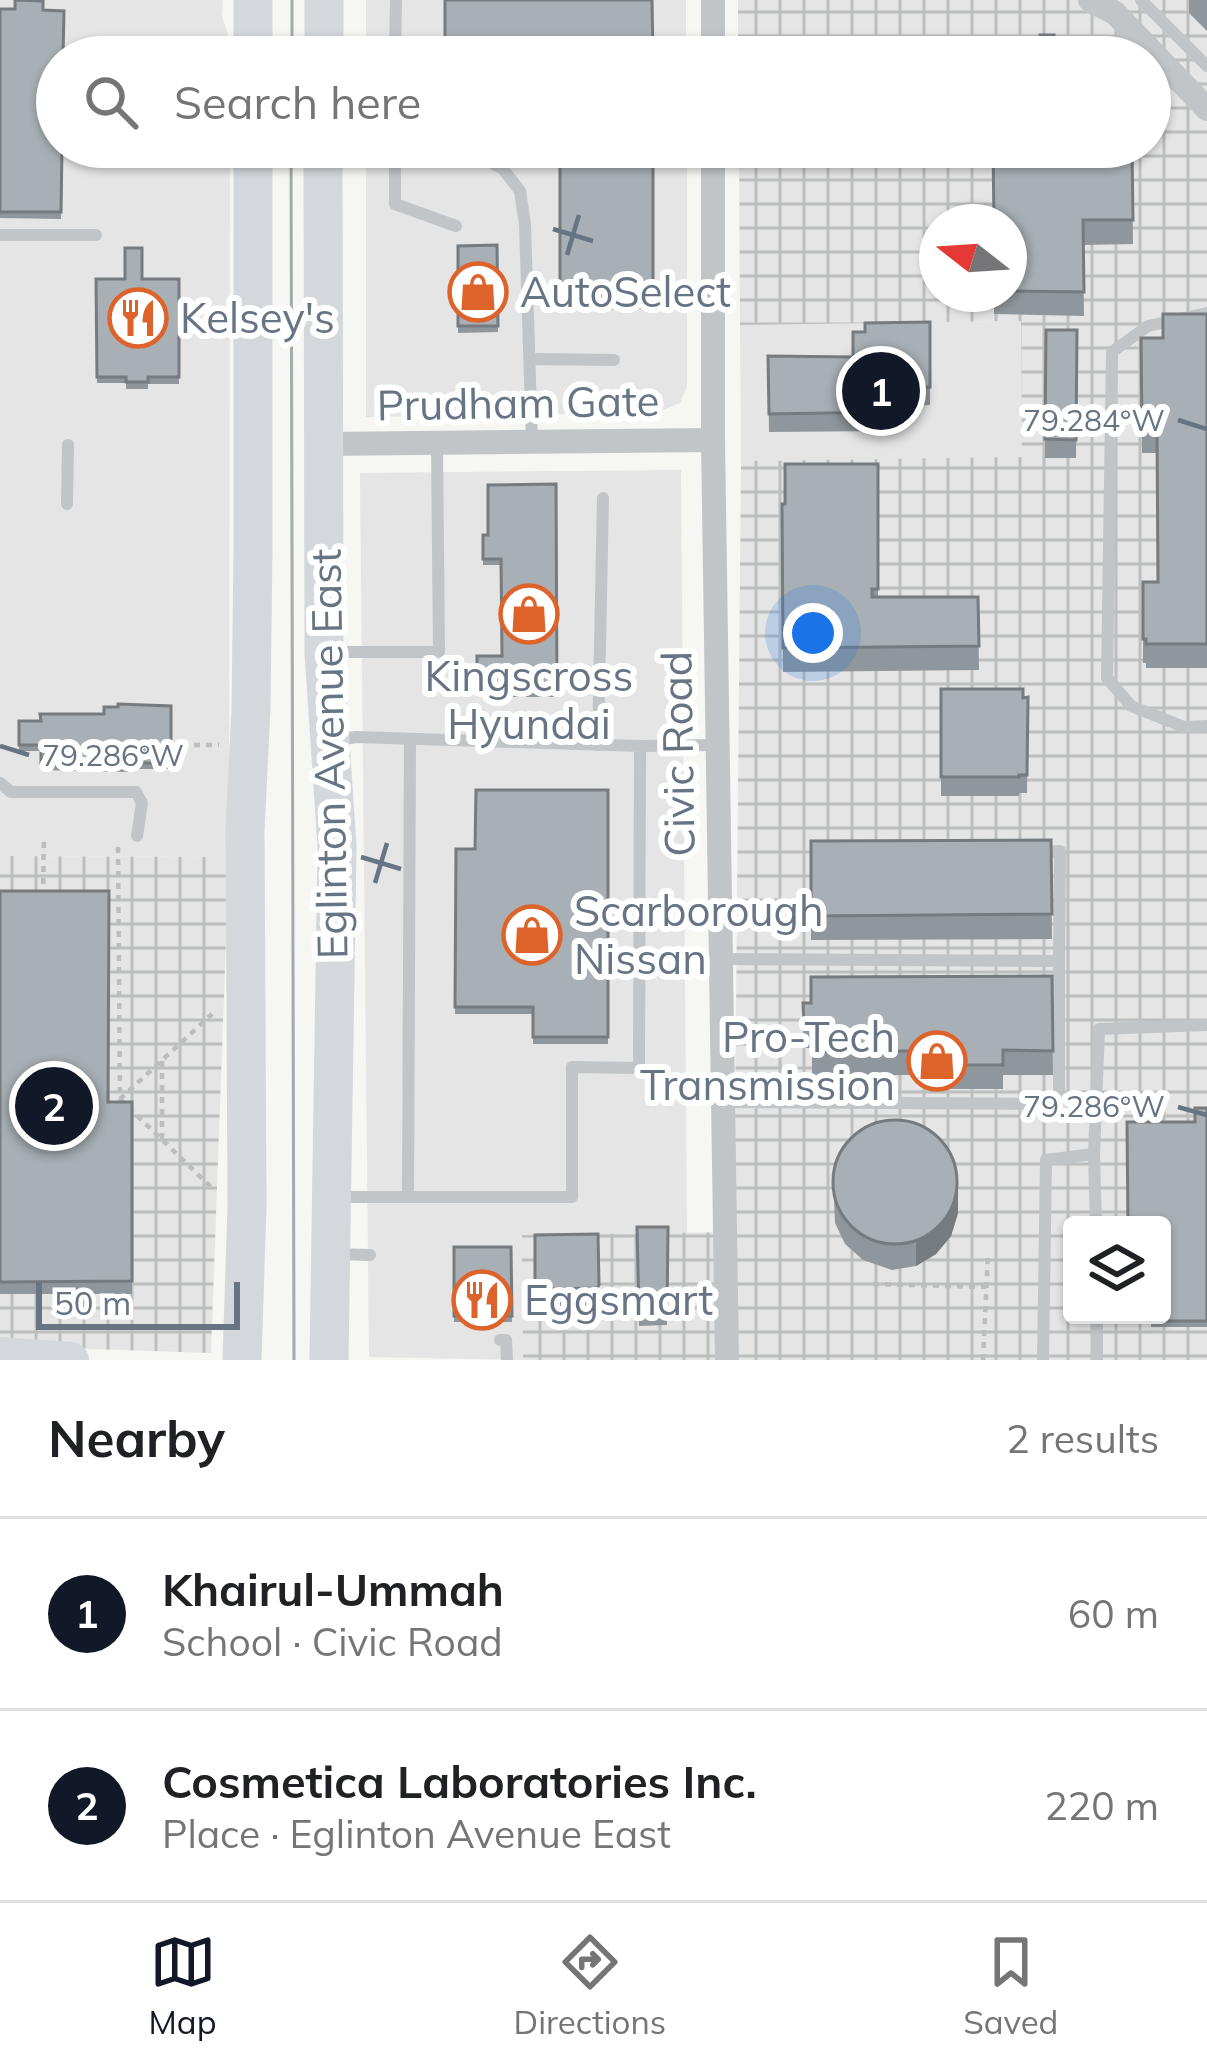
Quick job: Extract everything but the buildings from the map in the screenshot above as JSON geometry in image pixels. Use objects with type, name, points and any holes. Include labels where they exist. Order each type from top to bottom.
[{"type":"main road","points":[[253,0],[253,36]]},
{"type":"main road","points":[[324,0],[324,36]]},
{"type":"main road","name":"Eglinton Avenue East","points":[[242,1360],[253,168]]},
{"type":"main road","name":"Eglinton Avenue East","points":[[323,168],[324,652],[337,846],[329,1360]]},
{"type":"main road","points":[[0,1354],[71,1360]]},
{"type":"street","points":[[713,0],[713,36]]},
{"type":"street","points":[[1098,2],[1137,36]]},
{"type":"street","points":[[1171,71],[1207,109]]},
{"type":"street","name":"Civic Road","points":[[713,168],[727,1360]]},
{"type":"street","name":"Prudham Gate","points":[[324,443],[713,440]]},
{"type":"lane","points":[[395,36],[396,0]]},
{"type":"lane","points":[[1141,0],[1207,66]]},
{"type":"lane","points":[[394,168],[395,204],[456,226]]},
{"type":"lane","points":[[500,168],[520,191],[525,224],[532,442]]},
{"type":"lane","points":[[0,235],[96,235]]},
{"type":"lane","points":[[1207,313],[1148,326],[1112,352],[1107,678],[1131,706],[1184,727],[1207,726]]},
{"type":"lane","points":[[530,359],[614,360]]},
{"type":"lane","points":[[324,652],[439,652],[437,442]]},
{"type":"lane","points":[[67,504],[68,445]]},
{"type":"lane","points":[[598,746],[603,498]]},
{"type":"lane","points":[[329,741],[356,737],[598,746],[717,745]]},
{"type":"lane","points":[[409,1197],[410,740]]},
{"type":"lane","points":[[330,1197],[572,1197],[572,1066],[639,1068],[640,746]]},
{"type":"lane","points":[[0,783],[11,792],[136,792],[142,803],[137,836]]},
{"type":"lane","points":[[723,1102],[1059,1104],[1060,851],[1019,852]]},
{"type":"lane","points":[[720,959],[1059,961]]},
{"type":"lane","points":[[1096,1216],[1100,1029],[1207,1024]]},
{"type":"lane","points":[[1043,1360],[1046,1160],[1094,1154]]},
{"type":"lane","points":[[329,1253],[370,1255]]},
{"type":"lane","points":[[1097,1324],[1097,1360]]},
{"type":"lane","points":[[500,1340],[506,1340],[507,1360]]},
{"type":"path","points":[[182,745],[220,746]]},
{"type":"path","points":[[43,901],[44,836]]},
{"type":"path","points":[[118,836],[120,1100],[215,1191]]},
{"type":"path","points":[[120,1100],[212,1014]]},
{"type":"path","points":[[161,1139],[163,1060]]},
{"type":"path","points":[[134,1087],[135,1070]]},
{"type":"path","points":[[983,1360],[988,1253]]},
{"type":"path","points":[[873,1285],[986,1287]]},
{"type":"shaded area","points":[[0,0],[223,0],[228,36],[36,36],[36,168],[230,168],[229,857],[0,856]]},
{"type":"shaded area","points":[[366,0],[686,0],[686,36],[366,36]]},
{"type":"shaded area","points":[[738,0],[1207,0],[1207,1360],[523,1360],[522,1235],[734,1232],[741,461],[1022,457],[1021,321],[740,325],[739,168],[1171,168],[1171,36],[738,36]]},
{"type":"shaded area","points":[[366,168],[687,168],[687,387],[680,403],[656,413],[366,417]]},
{"type":"shaded area","points":[[1021,321],[1022,458],[741,461],[740,325]]},
{"type":"shaded area","points":[[681,470],[687,1233],[523,1235],[523,1360],[369,1357],[360,473]]},
{"type":"shaded area","points":[[0,856],[229,857],[211,1353],[0,1346]]},
{"type":"tram line","points":[[292,0],[292,36]]},
{"type":"tram line","points":[[291,168],[294,1360]]},
{"type":"place","name":"AutoSelect","points":[[478,292]]},
{"type":"place","name":"Kelsey's","points":[[138,318]]},
{"type":"place","name":"Khairul-Ummah","points":[[881,391]]},
{"type":"place","name":"Kingscross Hyundai","points":[[529,614]]},
{"type":"place","name":"Scarborough Nissan","points":[[532,935]]},
{"type":"place","name":"Pro-Tech Transmission","points":[[937,1061]]},
{"type":"place","name":"Cosmetica Laboratories Inc.","points":[[54,1106]]},
{"type":"place","name":"Eggsmart","points":[[482,1300]]}]
